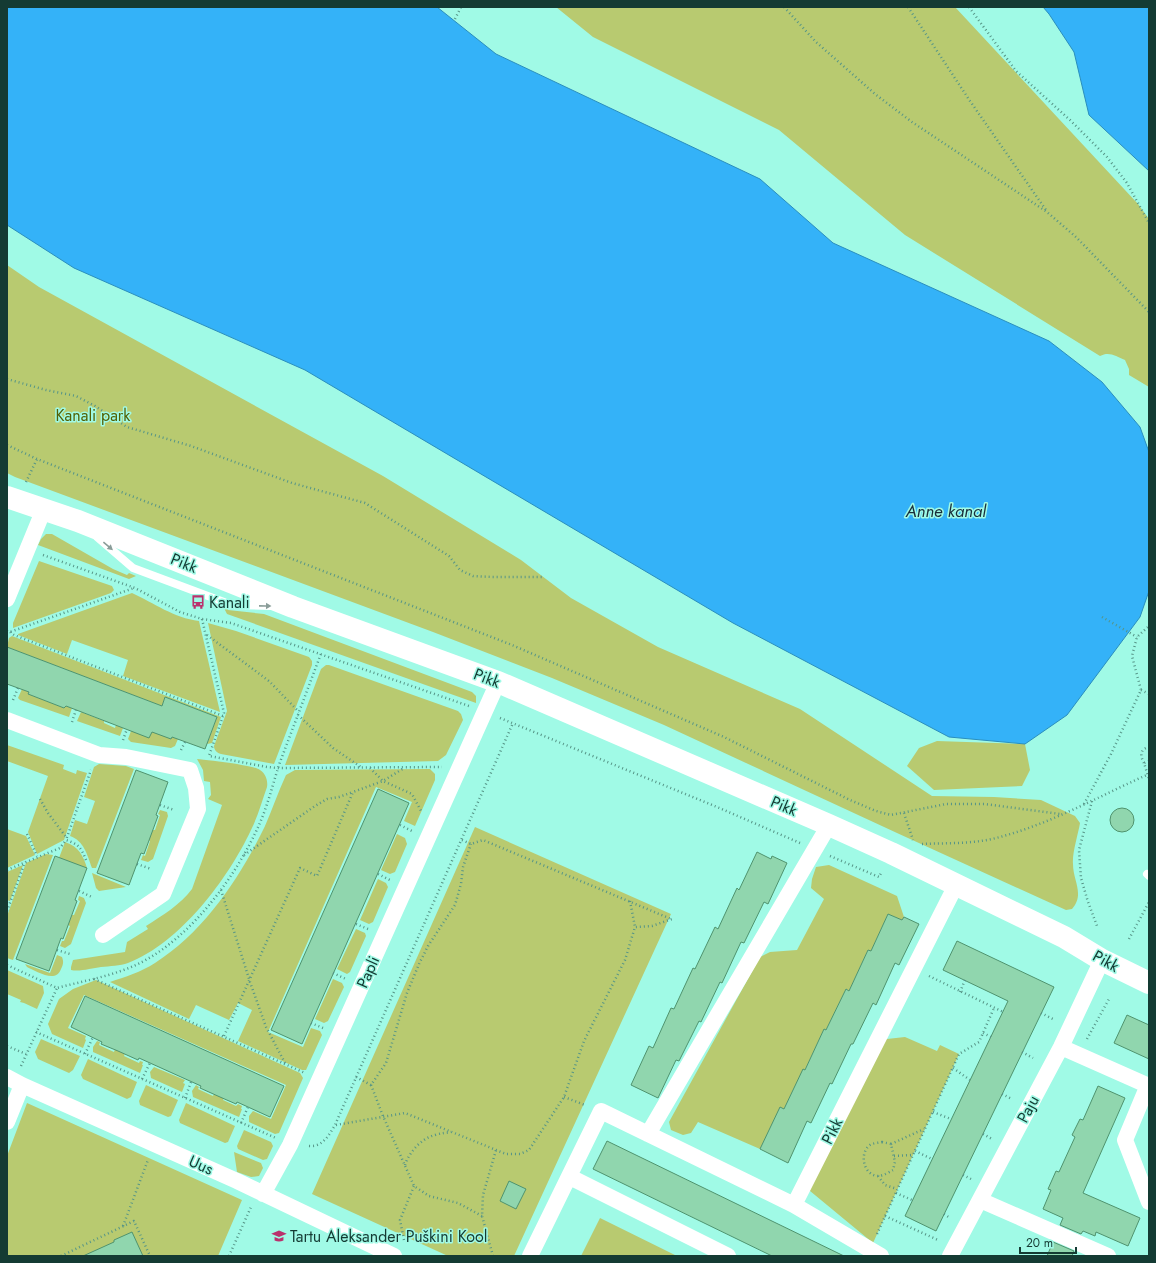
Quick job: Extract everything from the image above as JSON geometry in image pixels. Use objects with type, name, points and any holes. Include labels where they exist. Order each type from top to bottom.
[{"type":"street","name":"Pikk","points":[[11,494],[44,509],[293,606],[498,682],[829,825],[1064,937],[1102,960],[1149,983]]},
{"type":"street","points":[[8,595],[44,509]]},
{"type":"street","name":"Papli","points":[[263,1194],[290,1145],[320,1079],[424,831],[460,766],[498,682]]},
{"type":"street","points":[[7,720],[99,754],[126,757],[190,770],[196,788],[198,809],[163,894],[103,935]]},
{"type":"street","points":[[648,1134],[829,825]]},
{"type":"street","name":"Pikk","points":[[794,1205],[956,885]]},
{"type":"street","name":"Paju","points":[[950,1256],[1061,1047],[1102,960]]},
{"type":"street","points":[[1061,1047],[1148,1085],[1125,1140],[1149,1202]]},
{"type":"street","name":"Uus","points":[[7,1077],[263,1194],[394,1256]]},
{"type":"street","points":[[7,1122],[22,1085]]},
{"type":"street","points":[[530,1256],[601,1111],[794,1205],[885,1254]]},
{"type":"street","points":[[570,1177],[728,1256]]},
{"type":"street","points":[[980,1200],[1108,1256]]},
{"type":"path","points":[[455,19],[461,7]]},
{"type":"path","points":[[784,7],[816,42],[899,113],[1047,212],[1076,237],[1149,312]]},
{"type":"path","points":[[908,7],[970,101],[1047,212]]},
{"type":"path","points":[[969,7],[1016,71],[1070,120],[1107,157],[1127,183],[1149,223]]},
{"type":"path","points":[[7,379],[46,390],[76,396],[95,406],[126,427],[191,446],[292,483],[364,502],[449,556],[460,570],[473,576],[543,577]]},
{"type":"path","points":[[7,445],[37,459],[512,645],[724,737],[850,800],[876,811],[891,815],[946,804],[986,804],[1060,814]]},
{"type":"path","points":[[11,494],[37,459]]},
{"type":"path","points":[[27,549],[135,588],[180,612],[202,618],[232,623],[485,712],[718,807],[879,877]]},
{"type":"path","points":[[9,632],[135,588]]},
{"type":"path","points":[[1102,617],[1137,637]]},
{"type":"path","points":[[202,618],[224,713],[209,756],[278,768],[460,766]]},
{"type":"path","points":[[1083,805],[1111,754],[1141,690],[1132,656],[1137,637],[1149,626]]},
{"type":"path","points":[[9,632],[14,636],[223,716]]},
{"type":"path","points":[[206,634],[269,681],[333,748],[362,767]]},
{"type":"path","points":[[7,964],[57,988],[137,965],[173,943],[204,912],[243,856],[260,824],[278,768],[320,654]]},
{"type":"path","points":[[13,700],[18,688]]},
{"type":"path","points":[[1141,690],[1149,694]]},
{"type":"path","points":[[72,722],[76,710]]},
{"type":"path","points":[[36,1032],[290,1145],[315,1146],[328,1138],[513,723]]},
{"type":"path","points":[[122,741],[127,729]]},
{"type":"path","points":[[181,752],[185,742]]},
{"type":"path","points":[[1149,747],[1142,751],[1141,758],[1149,779]]},
{"type":"path","points":[[1144,763],[1149,761]]},
{"type":"path","points":[[7,870],[37,856],[60,848],[66,839],[92,765]]},
{"type":"path","points":[[370,767],[383,780],[412,794],[424,831]]},
{"type":"path","points":[[243,856],[314,806],[327,799],[339,797],[383,780],[406,767]]},
{"type":"path","points":[[921,844],[963,843],[990,839],[1028,829],[1148,775]]},
{"type":"path","points":[[224,1036],[300,868],[317,876],[353,792]]},
{"type":"path","points":[[40,799],[66,839],[76,844],[83,851],[86,860]]},
{"type":"path","points":[[1092,801],[1079,850],[1081,878],[1097,926]]},
{"type":"path","points":[[160,805],[174,810]]},
{"type":"path","points":[[904,813],[914,844]]},
{"type":"path","points":[[400,825],[424,831]]},
{"type":"path","points":[[27,834],[37,856]]},
{"type":"path","points":[[462,840],[471,844],[483,840],[672,919],[652,926],[635,928]]},
{"type":"path","points":[[371,1085],[386,1064],[402,1008],[419,964],[428,946],[455,905],[461,884],[463,867],[471,844]]},
{"type":"path","points":[[7,911],[26,862]]},
{"type":"path","points":[[137,864],[151,869]]},
{"type":"path","points":[[378,874],[395,882]]},
{"type":"path","points":[[220,890],[266,1027],[285,1064]]},
{"type":"path","points":[[79,891],[92,897]]},
{"type":"path","points":[[335,1125],[405,1113],[506,1154],[520,1154],[529,1150],[564,1097],[584,1041],[625,960],[635,928],[630,901]]},
{"type":"path","points":[[1129,939],[1149,902]]},
{"type":"path","points":[[356,924],[373,931]]},
{"type":"path","points":[[57,950],[70,954]]},
{"type":"path","points":[[914,969],[1003,1012]]},
{"type":"path","points":[[333,973],[350,981]]},
{"type":"path","points":[[93,978],[320,1079]]},
{"type":"path","points":[[960,992],[965,980]]},
{"type":"path","points":[[22,1085],[18,1071],[57,988]]},
{"type":"path","points":[[1079,1055],[1109,999]]},
{"type":"path","points":[[884,1220],[959,1054],[979,1042],[994,1008]]},
{"type":"path","points":[[1041,1013],[1053,1019]]},
{"type":"path","points":[[311,1023],[328,1031]]},
{"type":"path","points":[[983,1033],[991,1037]]},
{"type":"path","points":[[85,1054],[93,1038]]},
{"type":"path","points":[[7,1046],[26,1054]]},
{"type":"path","points":[[1022,1052],[1033,1058]]},
{"type":"path","points":[[142,1079],[150,1063]]},
{"type":"path","points":[[953,1068],[970,1080]]},
{"type":"path","points":[[356,1077],[371,1085],[414,1186],[429,1196],[458,1203],[482,1216]]},
{"type":"path","points":[[184,1098],[191,1082]]},
{"type":"path","points":[[1002,1094],[1012,1099]]},
{"type":"path","points":[[564,1097],[601,1111]]},
{"type":"path","points":[[241,1123],[248,1107]]},
{"type":"path","points":[[933,1112],[951,1120]]},
{"type":"path","points":[[897,1189],[885,1185],[878,1176],[871,1173],[865,1167],[865,1151],[871,1144],[882,1142],[891,1144],[925,1129]]},
{"type":"path","points":[[405,1166],[410,1154],[421,1142],[434,1135],[452,1132]]},
{"type":"path","points":[[983,1134],[992,1139]]},
{"type":"path","points":[[123,1226],[154,1144]]},
{"type":"path","points":[[878,1176],[884,1175],[893,1170],[895,1162],[891,1144]]},
{"type":"path","points":[[493,1256],[482,1216],[483,1195],[496,1150]]},
{"type":"path","points":[[915,1151],[932,1158]]},
{"type":"path","points":[[894,1156],[913,1155]]},
{"type":"path","points":[[963,1175],[972,1179]]},
{"type":"path","points":[[404,1240],[400,1220],[414,1186]]},
{"type":"path","points":[[896,1193],[912,1200]]},
{"type":"path","points":[[229,1256],[251,1207],[263,1194]]},
{"type":"path","points":[[944,1214],[952,1219]]},
{"type":"path","points":[[885,1216],[941,1242]]},
{"type":"path","points":[[61,1256],[134,1221],[150,1256]]},
{"type":"green space","points":[[556,7],[955,7],[1138,204],[1149,219],[1149,387],[1129,375],[1129,369],[1125,360],[1109,354],[1100,356],[905,235],[779,130],[593,37]]},
{"type":"green space","name":"Kanali park","points":[[7,265],[39,287],[383,476],[521,560],[571,598],[658,647],[800,709],[932,796],[994,797],[1041,800],[1075,816],[1080,823],[1073,860],[1073,870],[1078,893],[1076,903],[1072,909],[1066,910],[664,725],[552,678],[7,473]]},
{"type":"green space","points":[[46,534],[52,534],[113,569],[127,575],[129,573],[136,576],[129,579],[38,545]]},
{"type":"green space","points":[[39,561],[112,586],[114,590],[111,593],[13,628],[13,623]]},
{"type":"green space","points":[[132,593],[181,617],[199,621],[220,712],[123,676],[128,660],[72,640],[67,654],[18,635]]},
{"type":"green space","points":[[224,608],[228,610],[264,614],[472,692],[476,696],[476,703],[227,614]]},
{"type":"green space","points":[[208,623],[236,631],[309,657],[312,661],[312,665],[274,764],[221,754],[215,749],[214,746],[227,711]]},
{"type":"green space","points":[[12,636],[221,717],[212,743],[207,744],[217,717],[165,697],[162,706],[7,647],[9,638]]},
{"type":"green space","points":[[326,665],[458,711],[463,720],[446,755],[438,761],[285,765],[321,669]]},
{"type":"green space","points":[[22,689],[29,692],[28,694],[64,708],[66,706],[72,708],[69,717],[20,700],[18,698]]},
{"type":"green space","points":[[81,712],[104,721],[104,723],[115,728],[116,725],[123,728],[120,736],[77,721]]},
{"type":"green space","points":[[153,729],[171,739],[172,737],[178,739],[175,746],[171,748],[131,742],[128,739],[131,731]]},
{"type":"green space","points":[[937,741],[1025,744],[1030,770],[1022,786],[934,790],[907,766],[919,748]]},
{"type":"green space","points":[[7,745],[64,765],[63,769],[76,774],[77,770],[87,773],[64,840],[37,854],[28,832],[48,776],[7,761]]},
{"type":"green space","points":[[197,759],[256,768],[262,772],[267,780],[267,787],[256,819],[241,849],[216,888],[184,925],[166,941],[147,954],[125,964],[82,970],[71,970],[73,960],[125,952],[127,942],[148,929],[146,926],[177,905],[192,889],[222,805],[208,799],[211,795],[210,782],[204,781],[203,770]]},
{"type":"green space","points":[[99,764],[126,766],[134,769],[96,868],[92,868],[87,853],[82,845],[75,838],[70,836],[75,820],[87,824],[95,801],[84,797],[94,767]]},
{"type":"green space","points":[[430,769],[435,774],[435,780],[415,826],[404,821],[412,802],[376,787],[268,1032],[303,1047],[311,1028],[320,1031],[322,1035],[306,1070],[302,1070],[238,1041],[252,1010],[238,1003],[229,1020],[196,1005],[189,1019],[110,982],[139,972],[155,963],[173,950],[205,920],[232,884],[255,846],[286,775],[295,770]]},
{"type":"green space","points":[[160,810],[167,812],[168,816],[153,859],[148,862],[141,860],[143,855],[145,856],[150,841],[148,840],[152,830],[155,830],[160,815],[158,814]]},
{"type":"green space","points":[[475,827],[671,914],[514,1256],[448,1256],[312,1194]]},
{"type":"green space","points":[[7,829],[26,836],[35,855],[7,868]]},
{"type":"green space","points":[[397,834],[405,838],[407,844],[395,872],[390,874],[381,870]]},
{"type":"green space","points":[[65,842],[74,846],[80,852],[87,868],[59,858]]},
{"type":"green space","points":[[46,854],[53,855],[13,960],[7,958],[7,916],[26,863]]},
{"type":"green space","points":[[23,865],[10,901],[7,900],[7,872]]},
{"type":"green space","points":[[829,865],[897,896],[904,917],[902,920],[888,914],[871,951],[868,950],[849,991],[846,989],[826,1030],[824,1029],[805,1070],[803,1070],[784,1109],[780,1108],[760,1149],[698,1122],[691,1133],[683,1135],[671,1130],[669,1122],[760,957],[770,952],[797,950],[824,899],[811,888],[816,867]]},
{"type":"green space","points":[[92,873],[126,887],[99,891],[96,888]]},
{"type":"green space","points":[[378,879],[386,883],[388,887],[373,922],[369,924],[360,920]]},
{"type":"green space","points":[[79,896],[84,898],[86,903],[71,944],[65,948],[60,946],[62,941],[64,941],[70,926],[68,925],[72,915],[74,915],[80,901],[78,900]]},
{"type":"green space","points":[[356,929],[365,933],[366,936],[350,972],[347,974],[337,969]]},
{"type":"green space","points":[[57,955],[62,957],[63,963],[62,968],[55,976],[40,973],[27,967],[25,964],[50,973]]},
{"type":"green space","points":[[7,970],[43,986],[44,993],[37,1009],[20,1002],[21,1000],[7,994]]},
{"type":"green space","points":[[333,979],[342,983],[344,987],[328,1021],[324,1023],[315,1019]]},
{"type":"green space","points":[[96,980],[300,1073],[303,1078],[279,1133],[275,1134],[249,1122],[249,1116],[253,1111],[271,1119],[286,1085],[84,995],[68,1028],[86,1036],[83,1048],[52,1034],[48,1024],[59,999],[73,989]]},
{"type":"green space","points":[[905,1037],[937,1051],[940,1045],[959,1054],[873,1243],[804,1186],[878,1040]]},
{"type":"green space","points":[[41,1039],[80,1056],[73,1070],[69,1073],[38,1059],[35,1052]]},
{"type":"green space","points":[[97,1041],[100,1042],[99,1045],[114,1052],[115,1049],[125,1053],[124,1056],[139,1063],[140,1061],[143,1062],[140,1073],[93,1052],[93,1047]]},
{"type":"green space","points":[[88,1059],[137,1082],[131,1097],[127,1099],[83,1079],[81,1075]]},
{"type":"green space","points":[[154,1067],[185,1080],[183,1083],[185,1084],[182,1092],[151,1078],[150,1072]]},
{"type":"green space","points":[[146,1085],[178,1100],[171,1116],[168,1117],[140,1105],[139,1101]]},
{"type":"green space","points":[[196,1085],[199,1087],[198,1089],[213,1096],[214,1094],[224,1098],[223,1100],[236,1106],[238,1104],[242,1106],[239,1117],[193,1097],[192,1091]]},
{"type":"green space","points":[[27,1103],[242,1200],[218,1256],[7,1256],[7,1156]]},
{"type":"green space","points":[[186,1103],[235,1126],[228,1142],[225,1143],[180,1123],[179,1120]]},
{"type":"green space","points":[[244,1130],[271,1142],[273,1146],[267,1159],[263,1160],[238,1149],[237,1146]]},
{"type":"green space","points":[[234,1152],[261,1163],[263,1168],[259,1176],[251,1177],[237,1172]]},
{"type":"green space","points":[[600,1218],[677,1256],[581,1256]]},
{"type":"water","name":"Anne kanal","points":[[7,7],[437,7],[496,54],[760,179],[833,243],[1049,341],[1102,382],[1140,427],[1149,452],[1149,591],[1140,617],[1067,715],[1025,744],[949,737],[733,623],[305,370],[74,268],[7,225]]},
{"type":"water","points":[[1043,7],[1149,7],[1149,171],[1089,115],[1074,52]]},
{"type":"building","points":[[7,647],[162,706],[165,697],[217,717],[205,749],[172,737],[171,739],[152,732],[149,738],[66,706],[64,708],[7,684]]},
{"type":"building","points":[[136,770],[168,782],[156,815],[158,816],[144,854],[141,853],[129,885],[97,873]]},
{"type":"building","points":[[378,789],[409,803],[302,1044],[271,1030]]},
{"type":"building","points":[[1117,808],[1127,808],[1134,815],[1134,825],[1127,832],[1117,832],[1110,825],[1110,815]]},
{"type":"building","points":[[757,852],[771,859],[772,856],[787,863],[768,904],[764,902],[744,943],[741,942],[722,983],[720,982],[701,1022],[699,1021],[679,1061],[676,1060],[658,1098],[631,1085],[649,1046],[653,1048],[671,1008],[674,1009],[693,968],[695,969],[715,927],[718,929],[737,888],[739,890]]},
{"type":"building","points":[[55,856],[87,868],[63,939],[61,938],[49,971],[16,959]]},
{"type":"building","points":[[888,914],[902,920],[904,917],[919,924],[899,965],[895,963],[876,1005],[873,1003],[832,1084],[830,1083],[811,1123],[807,1121],[788,1163],[760,1149],[780,1107],[784,1109],[803,1069],[805,1070],[824,1029],[826,1030],[846,989],[849,991],[868,950],[871,951]]},
{"type":"building","points":[[957,941],[1054,987],[936,1231],[905,1216],[1008,1001],[943,970]]},
{"type":"building","points":[[85,996],[284,1086],[270,1117],[237,1102],[236,1104],[200,1088],[201,1086],[139,1058],[138,1060],[101,1044],[102,1042],[71,1027]]},
{"type":"building","points":[[1127,1015],[1149,1025],[1149,1059],[1114,1043]]},
{"type":"building","points":[[1098,1086],[1125,1098],[1083,1193],[1140,1218],[1128,1246],[1096,1232],[1095,1236],[1083,1231],[1081,1234],[1060,1225],[1063,1218],[1043,1209],[1051,1190],[1048,1189],[1056,1171],[1059,1172],[1075,1137],[1072,1135],[1080,1119],[1083,1120]]},
{"type":"building","points":[[607,1141],[844,1256],[772,1256],[593,1169]]},
{"type":"building","points":[[509,1181],[526,1189],[516,1209],[500,1201]]},
{"type":"building","points":[[132,1232],[143,1256],[83,1256],[114,1242],[114,1240]]},
{"type":"building","points":[[1053,1242],[1074,1251],[1072,1256],[1047,1256]]},
{"type":"place","name":"Kanali","points":[[198,602]]},
{"type":"place","name":"Tartu Aleksander Puškini Kool","points":[[279,1236]]}]
